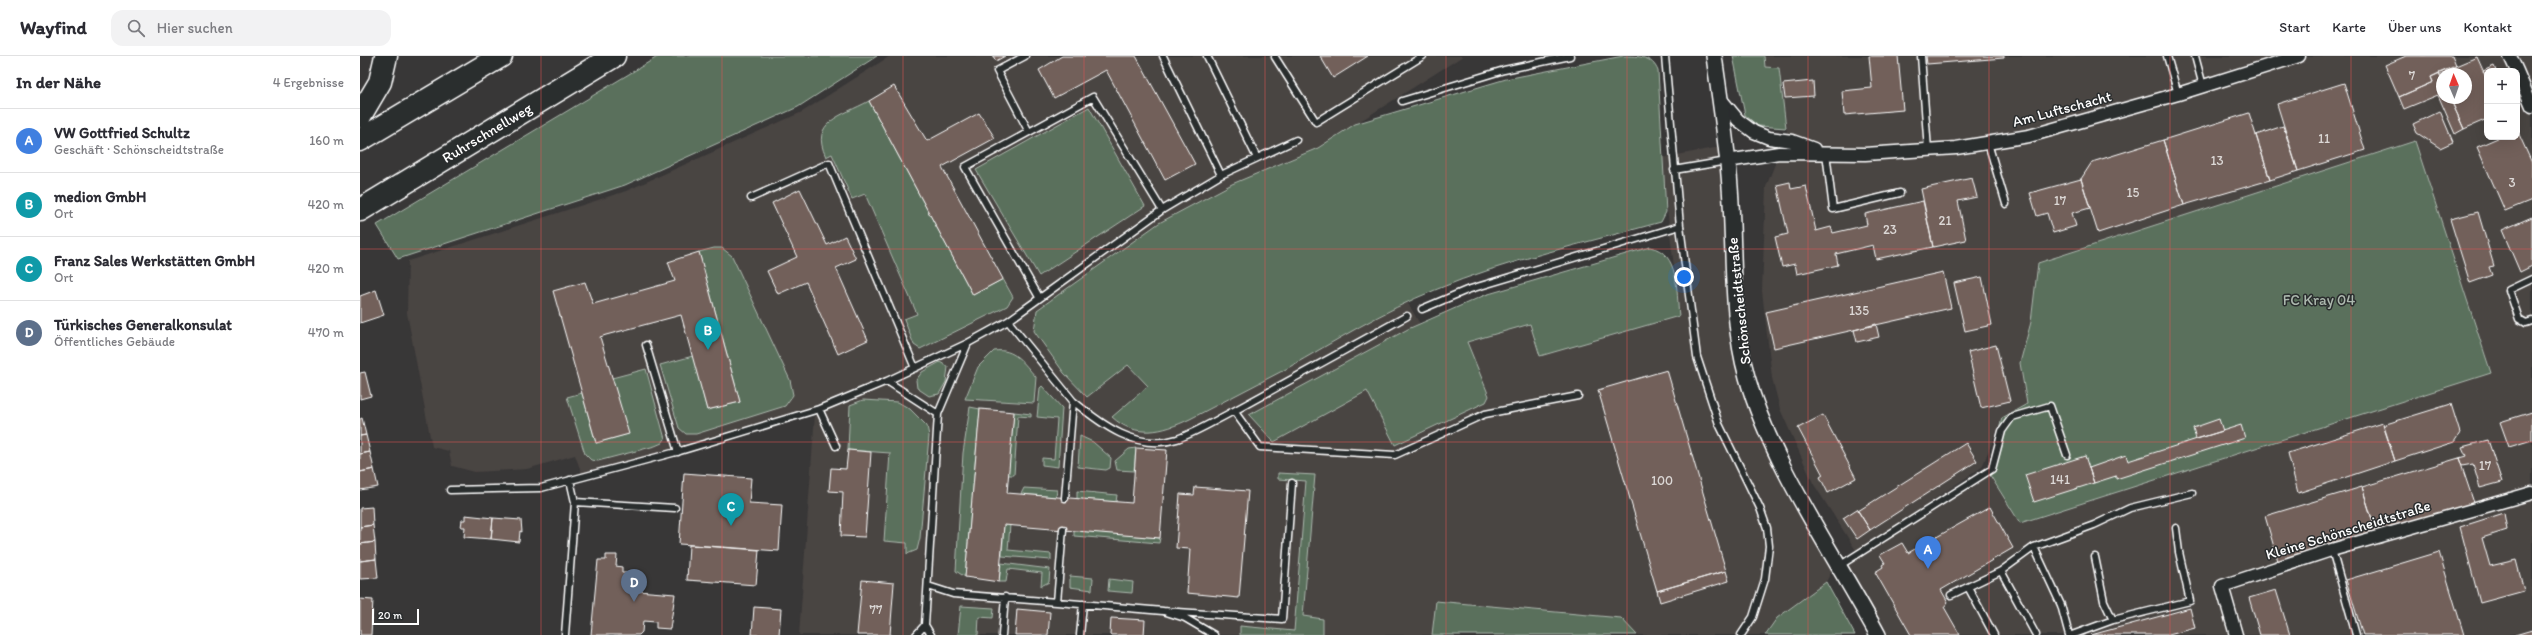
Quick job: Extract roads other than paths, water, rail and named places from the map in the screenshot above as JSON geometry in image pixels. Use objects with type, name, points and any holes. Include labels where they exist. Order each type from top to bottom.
[{"type":"highway","points":[[360,116],[380,82],[386,56]]},
{"type":"highway","points":[[360,140],[501,56]]},
{"type":"highway","name":"Ruhrschnellweg","points":[[360,210],[614,56]]},
{"type":"street","name":"Schönscheidtstraße","points":[[1714,56],[1727,161],[1737,311],[1747,376],[1758,411],[1777,451],[1878,635]]},
{"type":"street","name":"Am Luftschacht","points":[[1727,161],[1765,154],[1865,154],[1928,150],[1988,143],[2063,127],[2178,94],[2299,56]]},
{"type":"street","points":[[2510,56],[2516,68]]},
{"type":"street","points":[[2520,78],[2532,106]]},
{"type":"street","name":"Am Luftschacht","points":[[1719,97],[1738,120],[1754,132],[1769,138],[1792,141],[1826,153]]},
{"type":"street","name":"Kleine Schönscheidtstraße","points":[[2236,635],[2222,586],[2332,550],[2532,493]]},
{"type":"lane","points":[[1024,56],[997,71],[1029,132]]},
{"type":"lane","points":[[1163,56],[1221,175]]},
{"type":"lane","points":[[1207,56],[1257,158]]},
{"type":"lane","points":[[1275,56],[1316,122],[1422,56]]},
{"type":"lane","points":[[1402,101],[1504,70],[1570,56]]},
{"type":"lane","points":[[1665,56],[1674,170],[1692,330],[1703,382],[1719,424],[1760,508],[1767,528],[1769,546],[1765,579],[1753,618],[1741,635]]},
{"type":"lane","points":[[1921,56],[1928,150]]},
{"type":"lane","points":[[2167,56],[2178,94]]},
{"type":"lane","points":[[2195,56],[2204,86]]},
{"type":"lane","points":[[1040,297],[966,168],[1093,97],[1162,210]]},
{"type":"lane","points":[[450,490],[541,488],[678,452],[819,409],[887,381],[968,344],[1008,321],[1162,210],[1221,175],[1296,140]]},
{"type":"lane","points":[[1988,143],[2006,204]]},
{"type":"lane","points":[[1826,153],[1833,209],[1900,193]]},
{"type":"lane","points":[[1674,170],[1727,161]]},
{"type":"lane","points":[[751,198],[829,163],[915,368]]},
{"type":"lane","points":[[1422,309],[1467,290],[1680,226]]},
{"type":"lane","points":[[2532,279],[2509,290],[2519,319],[2526,323],[2532,321]]},
{"type":"lane","points":[[1008,321],[1073,400],[1115,432],[1145,440],[1177,439],[1234,411],[1407,316]]},
{"type":"lane","points":[[931,635],[925,625],[938,414],[968,344]]},
{"type":"lane","points":[[646,345],[678,452]]},
{"type":"lane","points":[[887,381],[938,414]]},
{"type":"lane","points":[[1234,411],[1260,447],[1395,455],[1485,414],[1578,396]]},
{"type":"lane","points":[[1066,498],[1073,400]]},
{"type":"lane","points":[[1840,566],[1992,469],[2002,431],[2012,417],[2050,406],[2067,455]]},
{"type":"lane","points":[[819,409],[836,446]]},
{"type":"lane","points":[[565,635],[576,502],[570,480]]},
{"type":"lane","points":[[928,586],[953,594],[1282,619],[1292,483]]},
{"type":"lane","points":[[1952,596],[2001,571],[2034,548],[2094,525],[2130,508],[2192,493]]},
{"type":"lane","points":[[576,502],[675,508]]},
{"type":"lane","points":[[2034,548],[2062,605],[2071,635],[2113,620],[2190,601],[2179,552],[2176,528]]},
{"type":"lane","points":[[1057,602],[1063,529]]},
{"type":"lane","points":[[2332,550],[2356,635]]},
{"type":"lane","points":[[2095,557],[2104,601],[2113,620]]},
{"type":"lane","points":[[2001,571],[2033,634]]},
{"type":"lane","points":[[1968,587],[1994,635]]},
{"type":"lane","points":[[1002,635],[1005,597]]},
{"type":"lane","points":[[1080,635],[1083,604]]},
{"type":"lane","points":[[1163,611],[1185,618],[1214,635]]},
{"type":"lane","points":[[916,635],[925,625]]},
{"type":"place","name":"medion GmbH","points":[[708,350]]},
{"type":"place","name":"Franz Sales Werkstätten GmbH","points":[[731,526]]},
{"type":"place","name":"VW Gottfried Schultz","points":[[1928,569]]},
{"type":"place","name":"Türkisches Generalkonsulat","points":[[634,602]]},
{"type":"park label","name":"FC Kray 04","points":[[2319,300]]}]
